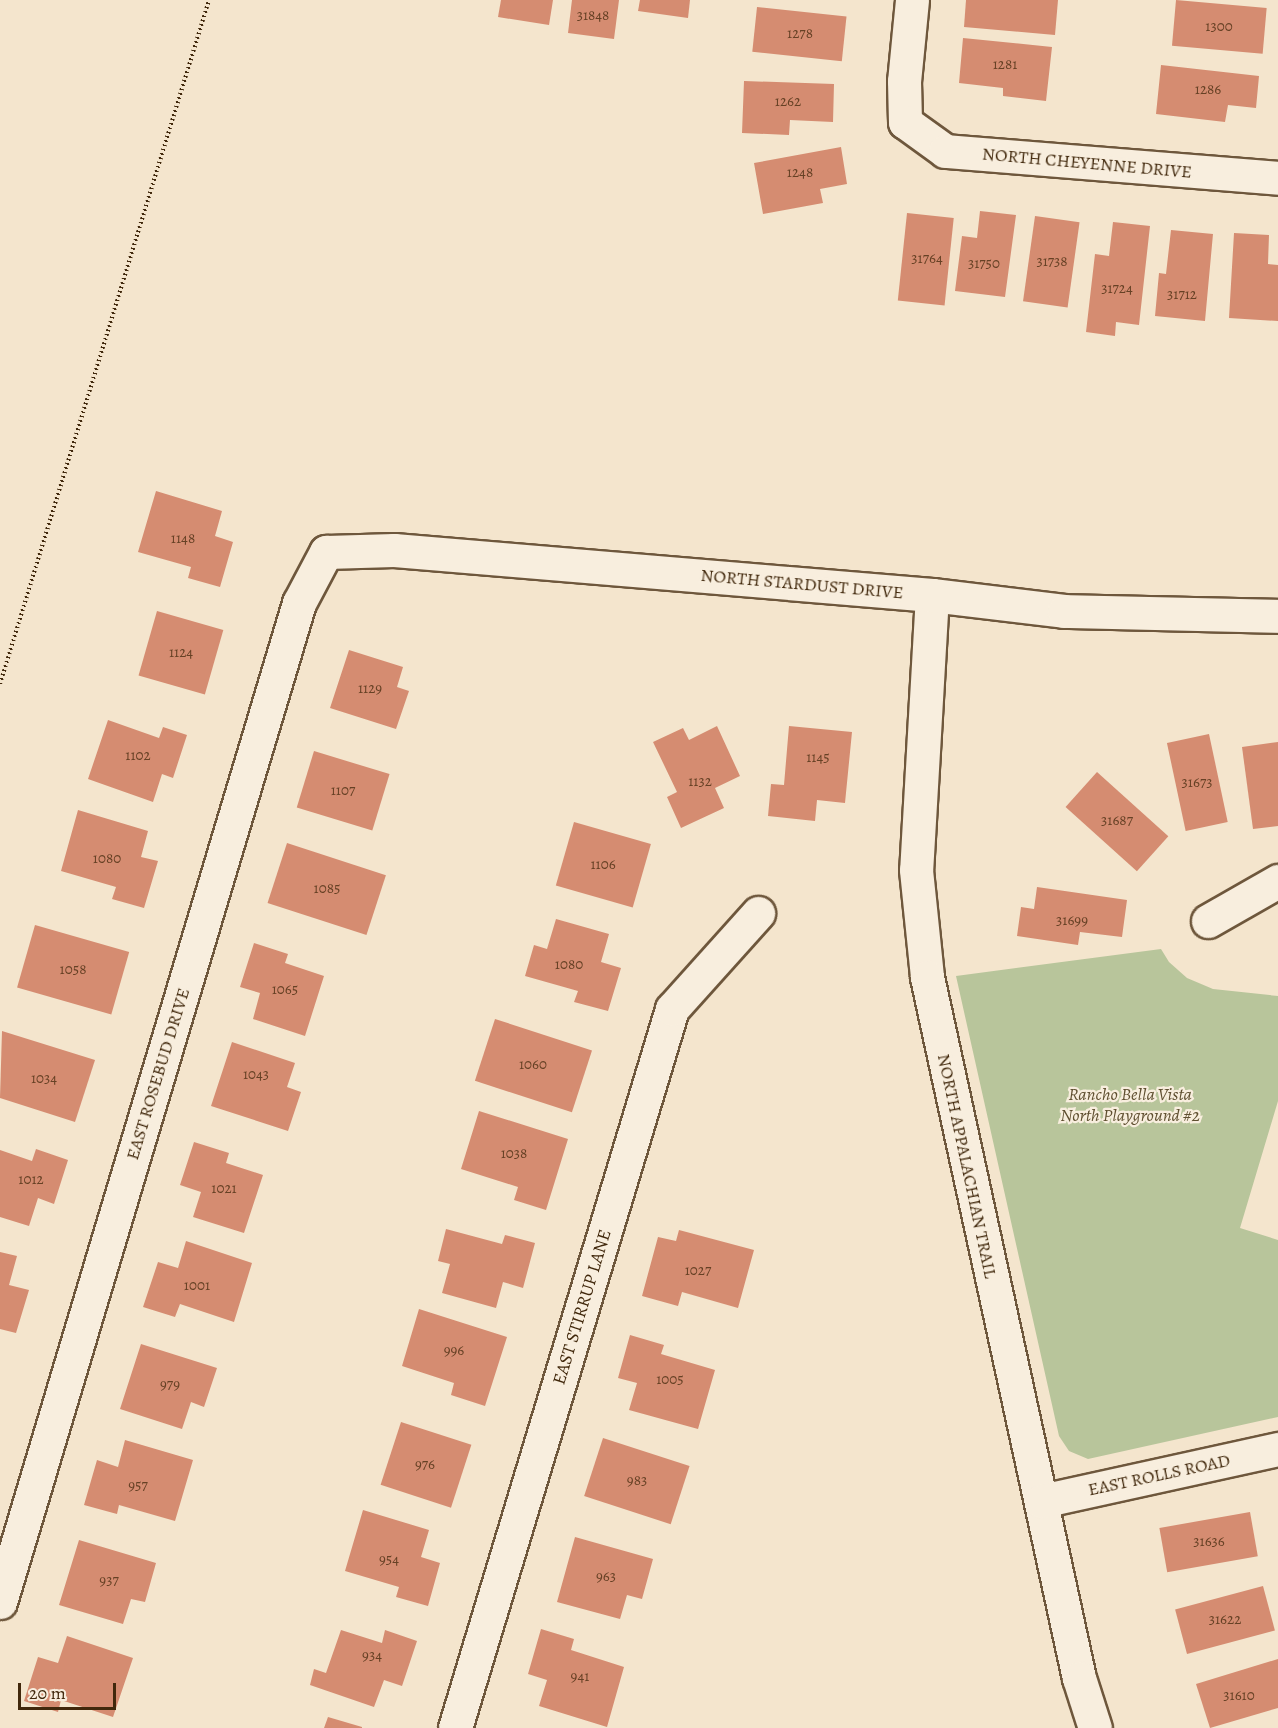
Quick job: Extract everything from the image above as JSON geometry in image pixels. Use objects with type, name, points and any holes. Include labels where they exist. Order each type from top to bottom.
[{"type":"street","name":"NORTH CHEYENNE DRIVE","points":[[912,0],[904,81],[905,122],[945,151],[1278,178]]},
{"type":"street","name":"NORTH STARDUST DRIVE","points":[[326,552],[394,550],[932,595],[1064,611],[1278,616]]},
{"type":"street","name":"EAST ROSEBUD DRIVE","points":[[0,1602],[299,603],[326,552]]},
{"type":"street","name":"NORTH APPALACHIAN TRAIL","points":[[932,595],[916,870],[927,977],[1079,1678],[1095,1728]]},
{"type":"street","points":[[1208,921],[1278,881]]},
{"type":"street","name":"EAST STIRRUP LANE","points":[[455,1728],[672,1010],[758,913]]},
{"type":"street","name":"EAST ROLLS ROAD","points":[[1041,1501],[1278,1449]]},
{"type":"path","points":[[0,684],[209,0]]},
{"type":"green space","name":"Rancho Bella Vista North Playground #2","points":[[1161,949],[1169,962],[1187,978],[1213,989],[1278,996],[1278,1101],[1240,1228],[1278,1240],[1278,1417],[1088,1459],[1069,1451],[1059,1436],[956,976]]},
{"type":"building","points":[[501,0],[553,0],[549,25],[498,17]]},
{"type":"building","points":[[572,0],[619,0],[614,39],[568,33]]},
{"type":"building","points":[[640,0],[690,0],[688,18],[638,11]]},
{"type":"building","points":[[966,0],[1058,0],[1055,35],[964,27]]},
{"type":"building","points":[[1176,0],[1267,8],[1263,54],[1172,46]]},
{"type":"building","points":[[757,7],[847,16],[842,61],[752,52]]},
{"type":"building","points":[[963,38],[1052,47],[1046,101],[1003,96],[1003,88],[959,83]]},
{"type":"building","points":[[1161,65],[1259,76],[1256,108],[1228,105],[1225,122],[1156,114]]},
{"type":"building","points":[[744,81],[834,84],[833,122],[790,120],[789,135],[742,133]]},
{"type":"building","points":[[841,147],[847,184],[820,189],[823,203],[763,214],[754,163]]},
{"type":"building","points":[[980,211],[1016,215],[1005,297],[955,291],[962,236],[977,238]]},
{"type":"building","points":[[907,213],[954,218],[945,305],[898,301]]},
{"type":"building","points":[[1035,216],[1080,222],[1068,307],[1023,301]]},
{"type":"building","points":[[1113,222],[1150,226],[1139,325],[1116,322],[1115,336],[1086,332],[1095,254],[1109,256]]},
{"type":"building","points":[[1171,230],[1213,234],[1205,321],[1155,316],[1159,273],[1166,274]]},
{"type":"building","points":[[1234,233],[1269,235],[1268,264],[1278,265],[1278,321],[1229,318]]},
{"type":"building","points":[[156,491],[222,511],[215,536],[233,542],[220,587],[188,578],[191,567],[138,552]]},
{"type":"building","points":[[157,611],[223,630],[205,694],[139,675]]},
{"type":"building","points":[[349,650],[403,667],[397,687],[409,691],[396,729],[330,708]]},
{"type":"building","points":[[108,720],[159,738],[163,727],[187,735],[173,778],[162,774],[153,802],[88,779]]},
{"type":"building","points":[[717,726],[740,776],[715,788],[724,808],[681,828],[667,797],[677,792],[653,742],[683,728],[689,740]]},
{"type":"building","points":[[789,726],[852,732],[845,803],[817,800],[815,821],[768,816],[771,784],[784,785]]},
{"type":"building","points":[[1209,734],[1228,822],[1186,831],[1167,743]]},
{"type":"building","points":[[1278,742],[1278,826],[1253,829],[1242,747]]},
{"type":"building","points":[[314,751],[390,774],[372,831],[297,807]]},
{"type":"building","points":[[1097,772],[1168,836],[1137,871],[1066,807]]},
{"type":"building","points":[[78,810],[148,831],[141,857],[158,861],[144,908],[112,899],[116,887],[61,871]]},
{"type":"building","points":[[574,822],[651,844],[633,907],[556,885]]},
{"type":"building","points":[[287,843],[386,875],[366,935],[268,903]]},
{"type":"building","points":[[1037,887],[1127,900],[1122,937],[1080,932],[1078,945],[1017,936],[1021,907],[1034,909]]},
{"type":"building","points":[[556,919],[609,934],[601,962],[621,968],[608,1011],[574,1002],[578,991],[525,976],[534,945],[547,949]]},
{"type":"building","points":[[35,925],[129,952],[111,1014],[17,987]]},
{"type":"building","points":[[254,943],[288,954],[285,963],[324,976],[305,1036],[253,1019],[260,993],[240,987]]},
{"type":"building","points":[[495,1019],[592,1051],[572,1112],[475,1081]]},
{"type":"building","points":[[2,1031],[95,1060],[75,1122],[0,1098]]},
{"type":"building","points":[[232,1042],[295,1063],[287,1087],[301,1092],[288,1131],[211,1106]]},
{"type":"building","points":[[479,1111],[568,1139],[546,1210],[514,1200],[518,1187],[461,1169]]},
{"type":"building","points":[[194,1142],[229,1153],[226,1163],[263,1175],[244,1233],[193,1217],[201,1192],[180,1185]]},
{"type":"building","points":[[36,1149],[68,1160],[54,1204],[38,1198],[29,1226],[0,1217],[0,1150],[32,1161]]},
{"type":"building","points":[[446,1229],[502,1244],[505,1235],[535,1243],[523,1288],[503,1282],[496,1308],[442,1293],[450,1264],[438,1261]]},
{"type":"building","points":[[679,1230],[754,1250],[738,1308],[682,1292],[678,1306],[642,1296],[658,1237],[676,1241]]},
{"type":"building","points":[[186,1241],[252,1263],[234,1322],[180,1304],[175,1317],[143,1307],[158,1262],[178,1268]]},
{"type":"building","points":[[0,1252],[17,1256],[9,1285],[29,1290],[16,1333],[0,1329]]},
{"type":"building","points":[[419,1309],[507,1337],[485,1406],[451,1395],[454,1383],[402,1366]]},
{"type":"building","points":[[630,1335],[664,1345],[661,1354],[715,1370],[698,1429],[629,1410],[637,1383],[618,1378]]},
{"type":"building","points":[[141,1344],[217,1368],[204,1407],[191,1402],[182,1429],[120,1409]]},
{"type":"building","points":[[401,1422],[471,1445],[451,1508],[381,1485]]},
{"type":"building","points":[[603,1438],[690,1466],[671,1524],[584,1496]]},
{"type":"building","points":[[125,1440],[193,1460],[175,1521],[119,1505],[117,1514],[84,1505],[97,1460],[118,1467]]},
{"type":"building","points":[[363,1510],[429,1530],[421,1557],[440,1563],[428,1606],[396,1597],[399,1587],[345,1571]]},
{"type":"building","points":[[1250,1512],[1258,1556],[1167,1572],[1159,1528]]},
{"type":"building","points":[[575,1537],[653,1559],[642,1599],[627,1595],[620,1619],[557,1602]]},
{"type":"building","points":[[79,1540],[156,1563],[145,1602],[131,1599],[123,1624],[59,1605]]},
{"type":"building","points":[[1263,1586],[1275,1630],[1187,1654],[1175,1610]]},
{"type":"building","points":[[541,1629],[574,1639],[571,1650],[624,1667],[607,1727],[539,1706],[547,1680],[528,1674]]},
{"type":"building","points":[[341,1630],[382,1643],[385,1630],[417,1641],[402,1686],[384,1680],[374,1707],[310,1685],[314,1669],[326,1673]]},
{"type":"building","points":[[67,1636],[133,1658],[113,1717],[61,1700],[58,1712],[24,1701],[38,1657],[58,1663]]},
{"type":"building","points":[[1278,1659],[1278,1708],[1210,1728],[1196,1684]]},
{"type":"building","points":[[328,1717],[362,1727],[362,1728],[324,1728]]}]
